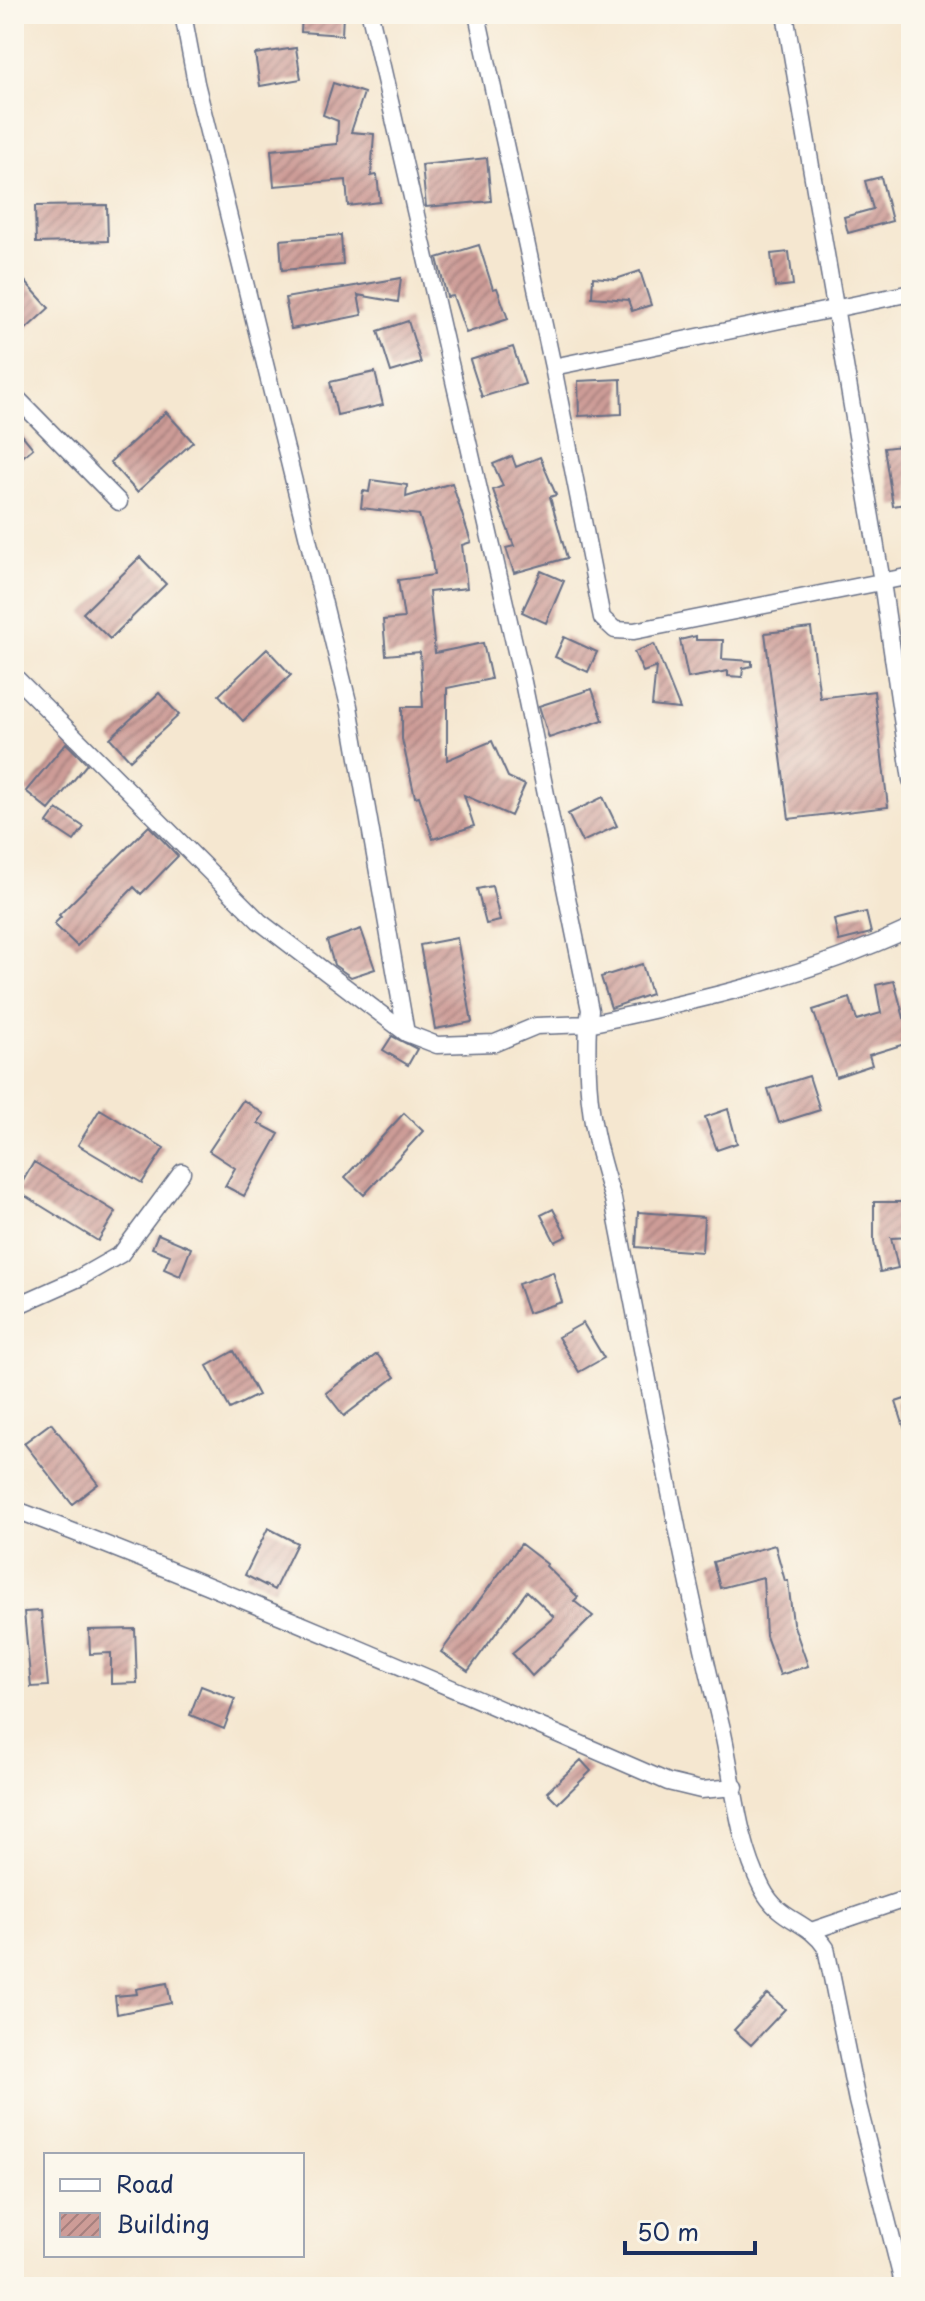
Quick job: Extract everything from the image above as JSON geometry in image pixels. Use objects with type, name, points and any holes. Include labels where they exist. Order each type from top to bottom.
[{"type":"street","points":[[183,14],[196,83],[349,706],[406,1033]]},
{"type":"street","points":[[370,14],[523,682],[590,1010],[585,1079],[595,1145],[613,1199],[685,1579],[747,1850],[762,1889],[781,1916],[814,1930],[826,1948],[857,2101],[904,2287]]},
{"type":"street","points":[[477,14],[553,367],[602,618],[615,630],[634,631],[911,576]]},
{"type":"street","points":[[785,14],[882,582],[911,780]]},
{"type":"street","points":[[553,367],[911,293]]},
{"type":"street","points":[[14,395],[119,502]]},
{"type":"street","points":[[14,676],[259,921],[406,1033],[437,1045],[495,1043],[536,1026],[588,1024],[722,996],[824,964],[911,928]]},
{"type":"street","points":[[14,1307],[79,1278],[121,1254],[182,1172]]},
{"type":"street","points":[[14,1509],[329,1633],[456,1692],[668,1782],[701,1790],[735,1787]]},
{"type":"street","points":[[814,1930],[911,1897]]},
{"type":"building","points":[[302,14],[343,14],[342,35],[301,32]]},
{"type":"building","points":[[296,48],[301,79],[260,86],[255,54]]},
{"type":"building","points":[[333,83],[364,93],[351,132],[374,134],[371,176],[377,175],[380,202],[348,206],[346,180],[274,186],[271,150],[337,144],[338,121],[323,115]]},
{"type":"building","points":[[487,158],[491,201],[426,207],[422,165]]},
{"type":"building","points":[[881,177],[892,221],[848,233],[844,217],[873,209],[865,181]]},
{"type":"building","points":[[107,205],[108,241],[36,243],[35,206]]},
{"type":"building","points":[[341,235],[343,265],[282,270],[280,240]]},
{"type":"building","points":[[479,245],[493,289],[497,288],[508,319],[466,333],[453,296],[447,297],[437,258]]},
{"type":"building","points":[[789,252],[793,285],[775,287],[771,254]]},
{"type":"building","points":[[14,269],[49,308],[14,340]]},
{"type":"building","points":[[640,271],[651,305],[632,311],[628,300],[592,297],[593,277],[616,279]]},
{"type":"building","points":[[401,278],[398,302],[358,295],[362,315],[291,329],[285,298]]},
{"type":"building","points":[[408,321],[421,363],[391,372],[378,331]]},
{"type":"building","points":[[513,347],[525,384],[482,397],[470,360]]},
{"type":"building","points":[[375,372],[383,405],[337,415],[330,382]]},
{"type":"building","points":[[621,379],[622,414],[579,416],[578,381]]},
{"type":"building","points":[[166,412],[193,442],[137,492],[110,462]]},
{"type":"building","points":[[14,425],[33,448],[14,464]]},
{"type":"building","points":[[909,445],[911,503],[893,506],[884,448]]},
{"type":"building","points":[[512,456],[516,467],[540,457],[556,495],[550,497],[567,558],[514,573],[506,548],[514,546],[493,490],[503,486],[493,464]]},
{"type":"building","points":[[371,480],[407,485],[406,497],[452,483],[471,542],[462,545],[467,588],[429,592],[435,653],[483,643],[491,679],[447,688],[447,760],[492,741],[508,777],[525,785],[511,816],[464,795],[474,826],[433,839],[419,796],[415,797],[402,739],[402,707],[423,707],[420,652],[386,655],[383,620],[404,618],[398,580],[434,575],[431,553],[419,515],[361,508],[363,491],[369,492]]},
{"type":"building","points":[[140,557],[166,584],[110,639],[83,613]]},
{"type":"building","points":[[541,571],[564,581],[546,623],[522,612]]},
{"type":"building","points":[[811,628],[820,698],[874,691],[888,807],[789,819],[765,633]]},
{"type":"building","points":[[696,636],[696,640],[723,640],[722,659],[752,661],[752,666],[743,668],[742,677],[728,676],[728,671],[688,678],[680,640]]},
{"type":"building","points":[[564,637],[597,652],[588,672],[555,657]]},
{"type":"building","points":[[654,644],[680,709],[652,706],[656,667],[643,672],[634,652]]},
{"type":"building","points":[[267,649],[291,675],[243,721],[219,695]]},
{"type":"building","points":[[592,689],[603,720],[549,738],[539,706]]},
{"type":"building","points":[[159,693],[179,715],[130,760],[110,738]]},
{"type":"building","points":[[66,743],[87,764],[49,810],[26,791]]},
{"type":"building","points":[[603,797],[617,826],[582,842],[568,814]]},
{"type":"building","points":[[57,809],[84,827],[74,841],[47,823]]},
{"type":"building","points":[[149,826],[178,856],[141,894],[134,887],[77,946],[54,924],[61,917],[59,915]]},
{"type":"building","points":[[492,886],[500,921],[486,924],[477,889]]},
{"type":"building","points":[[866,912],[871,933],[839,941],[834,920]]},
{"type":"building","points":[[361,929],[375,969],[351,977],[334,965],[327,941]]},
{"type":"building","points":[[457,938],[472,1022],[435,1029],[420,945]]},
{"type":"building","points":[[642,964],[651,994],[611,1008],[601,977]]},
{"type":"building","points":[[894,981],[904,1018],[911,1016],[911,1042],[869,1055],[872,1065],[836,1077],[813,1010],[850,998],[857,1020],[881,1013],[876,985]]},
{"type":"building","points":[[392,1036],[417,1049],[408,1065],[383,1050]]},
{"type":"building","points":[[809,1076],[820,1110],[779,1123],[768,1089]]},
{"type":"building","points":[[243,1100],[264,1114],[258,1123],[279,1134],[244,1196],[225,1186],[235,1168],[209,1151]]},
{"type":"building","points":[[100,1109],[164,1148],[142,1183],[78,1145]]},
{"type":"building","points":[[728,1109],[737,1143],[717,1150],[705,1117]]},
{"type":"building","points":[[404,1113],[423,1131],[364,1195],[345,1177]]},
{"type":"building","points":[[34,1162],[116,1212],[98,1241],[17,1191]]},
{"type":"building","points":[[874,1202],[911,1202],[911,1237],[891,1238],[898,1268],[880,1272],[874,1242]]},
{"type":"building","points":[[553,1209],[567,1236],[555,1242],[541,1215]]},
{"type":"building","points":[[638,1212],[704,1217],[702,1252],[636,1247]]},
{"type":"building","points":[[158,1234],[191,1248],[180,1276],[164,1269],[170,1255],[152,1248]]},
{"type":"building","points":[[553,1272],[562,1302],[528,1313],[518,1284]]},
{"type":"building","points":[[583,1323],[604,1358],[579,1372],[558,1337]]},
{"type":"building","points":[[234,1351],[258,1395],[230,1409],[207,1366]]},
{"type":"building","points":[[377,1354],[395,1377],[344,1416],[326,1393]]},
{"type":"building","points":[[911,1397],[911,1439],[908,1439],[896,1402]]},
{"type":"building","points":[[51,1423],[98,1484],[72,1504],[24,1443]]},
{"type":"building","points":[[268,1528],[297,1543],[274,1590],[245,1575]]},
{"type":"building","points":[[521,1544],[547,1564],[578,1597],[574,1601],[593,1616],[532,1676],[512,1653],[554,1617],[527,1591],[468,1671],[441,1652]]},
{"type":"building","points":[[775,1545],[785,1581],[788,1581],[793,1623],[808,1666],[780,1675],[766,1636],[763,1577],[720,1588],[713,1562]]},
{"type":"building","points":[[41,1611],[48,1686],[31,1687],[24,1612]]},
{"type":"building","points":[[135,1629],[137,1683],[111,1684],[111,1653],[90,1654],[89,1630]]},
{"type":"building","points":[[201,1686],[235,1699],[224,1729],[190,1715]]},
{"type":"building","points":[[581,1760],[591,1771],[558,1803],[547,1792]]},
{"type":"building","points":[[167,1983],[171,2003],[117,2014],[115,1996],[137,1994],[136,1989]]},
{"type":"building","points":[[768,1994],[785,2009],[751,2045],[734,2030]]}]
